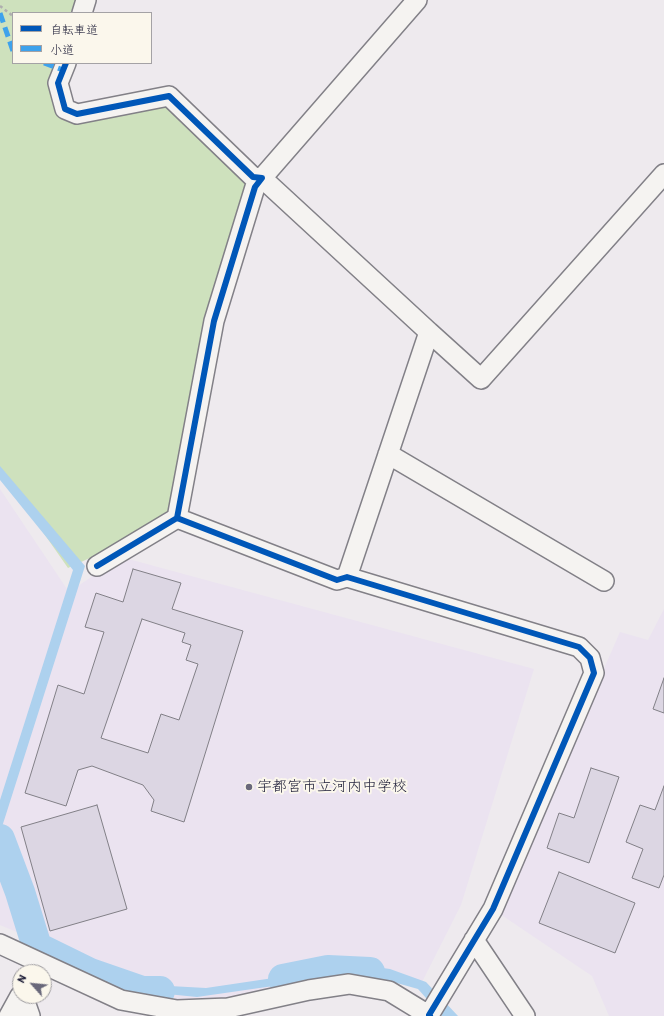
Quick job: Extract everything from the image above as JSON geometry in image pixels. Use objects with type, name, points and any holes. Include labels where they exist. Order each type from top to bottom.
[{"type":"street","points":[[82,12],[86,0]]},
{"type":"street","points":[[97,566],[177,518],[214,321],[255,187],[417,0]]},
{"type":"street","points":[[66,64],[58,83],[65,109],[78,114],[169,96],[253,177],[262,178],[481,379],[664,174]]},
{"type":"street","points":[[347,576],[429,332]]},
{"type":"street","points":[[388,454],[604,582]]},
{"type":"street","points":[[52,975],[121,1000],[175,1013],[228,1008],[309,990],[349,984],[389,991],[433,1008],[493,909],[594,673],[590,658],[579,647],[347,576],[337,580],[177,518]]},
{"type":"street","points":[[474,940],[525,1016]]},
{"type":"street","points":[[0,944],[25,964]]},
{"type":"street","points":[[9,1016],[17,1004]]},
{"type":"street","points":[[25,1004],[30,1016]]},
{"type":"path","points":[[0,6],[12,15]]},
{"type":"shaded area","name":"宇都宮市立河内中学校","points":[[0,489],[69,592],[121,557],[534,669],[461,905],[420,986],[360,969],[190,1005],[0,925]]},
{"type":"shaded area","points":[[664,609],[664,1016],[609,1016],[592,976],[497,912],[620,632],[648,640]]},
{"type":"green space","points":[[0,0],[86,0],[82,12],[12,12],[12,64],[66,64],[65,109],[169,96],[253,177],[177,518],[68,568],[24,505],[0,476]]},
{"type":"water","points":[[0,466],[85,566],[1,830],[44,940],[133,984],[206,988],[361,965],[390,969],[426,982],[458,1016],[442,1016],[418,989],[372,976],[329,978],[197,997],[137,991],[34,943],[15,899],[0,854],[0,800],[73,570],[0,480]]},
{"type":"building","points":[[133,569],[181,583],[172,609],[243,631],[184,822],[151,811],[154,800],[143,785],[92,766],[78,770],[66,806],[25,793],[58,685],[84,694],[104,632],[85,627],[96,593],[123,602]],"holes":[[[142,619],[185,633],[182,642],[191,645],[186,660],[198,664],[179,720],[161,714],[148,753],[101,738]]]},
{"type":"building","points":[[664,678],[664,713],[653,709]]},
{"type":"building","points":[[591,768],[619,777],[589,863],[547,848],[559,813],[574,818]]},
{"type":"building","points":[[664,786],[664,875],[659,888],[632,878],[643,849],[626,842],[640,805],[655,810]]},
{"type":"building","points":[[97,805],[127,909],[50,931],[21,827]]},
{"type":"building","points":[[559,872],[635,903],[615,953],[539,923]]},
{"type":"waterway","points":[[0,839],[20,892],[37,947],[90,973],[142,991],[160,991]]},
{"type":"waterway","points":[[283,979],[328,970],[370,972]]},
{"type":"marked path","points":[[0,13],[12,48]]},
{"type":"marked path","points":[[47,64],[63,70]]},
{"type":"cycle path","points":[[66,64],[58,83],[65,109],[77,114],[169,96],[253,177],[262,178],[255,187],[214,321],[177,518],[97,566]]},
{"type":"cycle path","points":[[177,518],[337,580],[347,577],[579,647],[590,658],[594,673],[493,909],[429,1015],[430,1016]]},
{"type":"place","name":"宇都宮市立河内中学校","points":[[249,787]]}]
